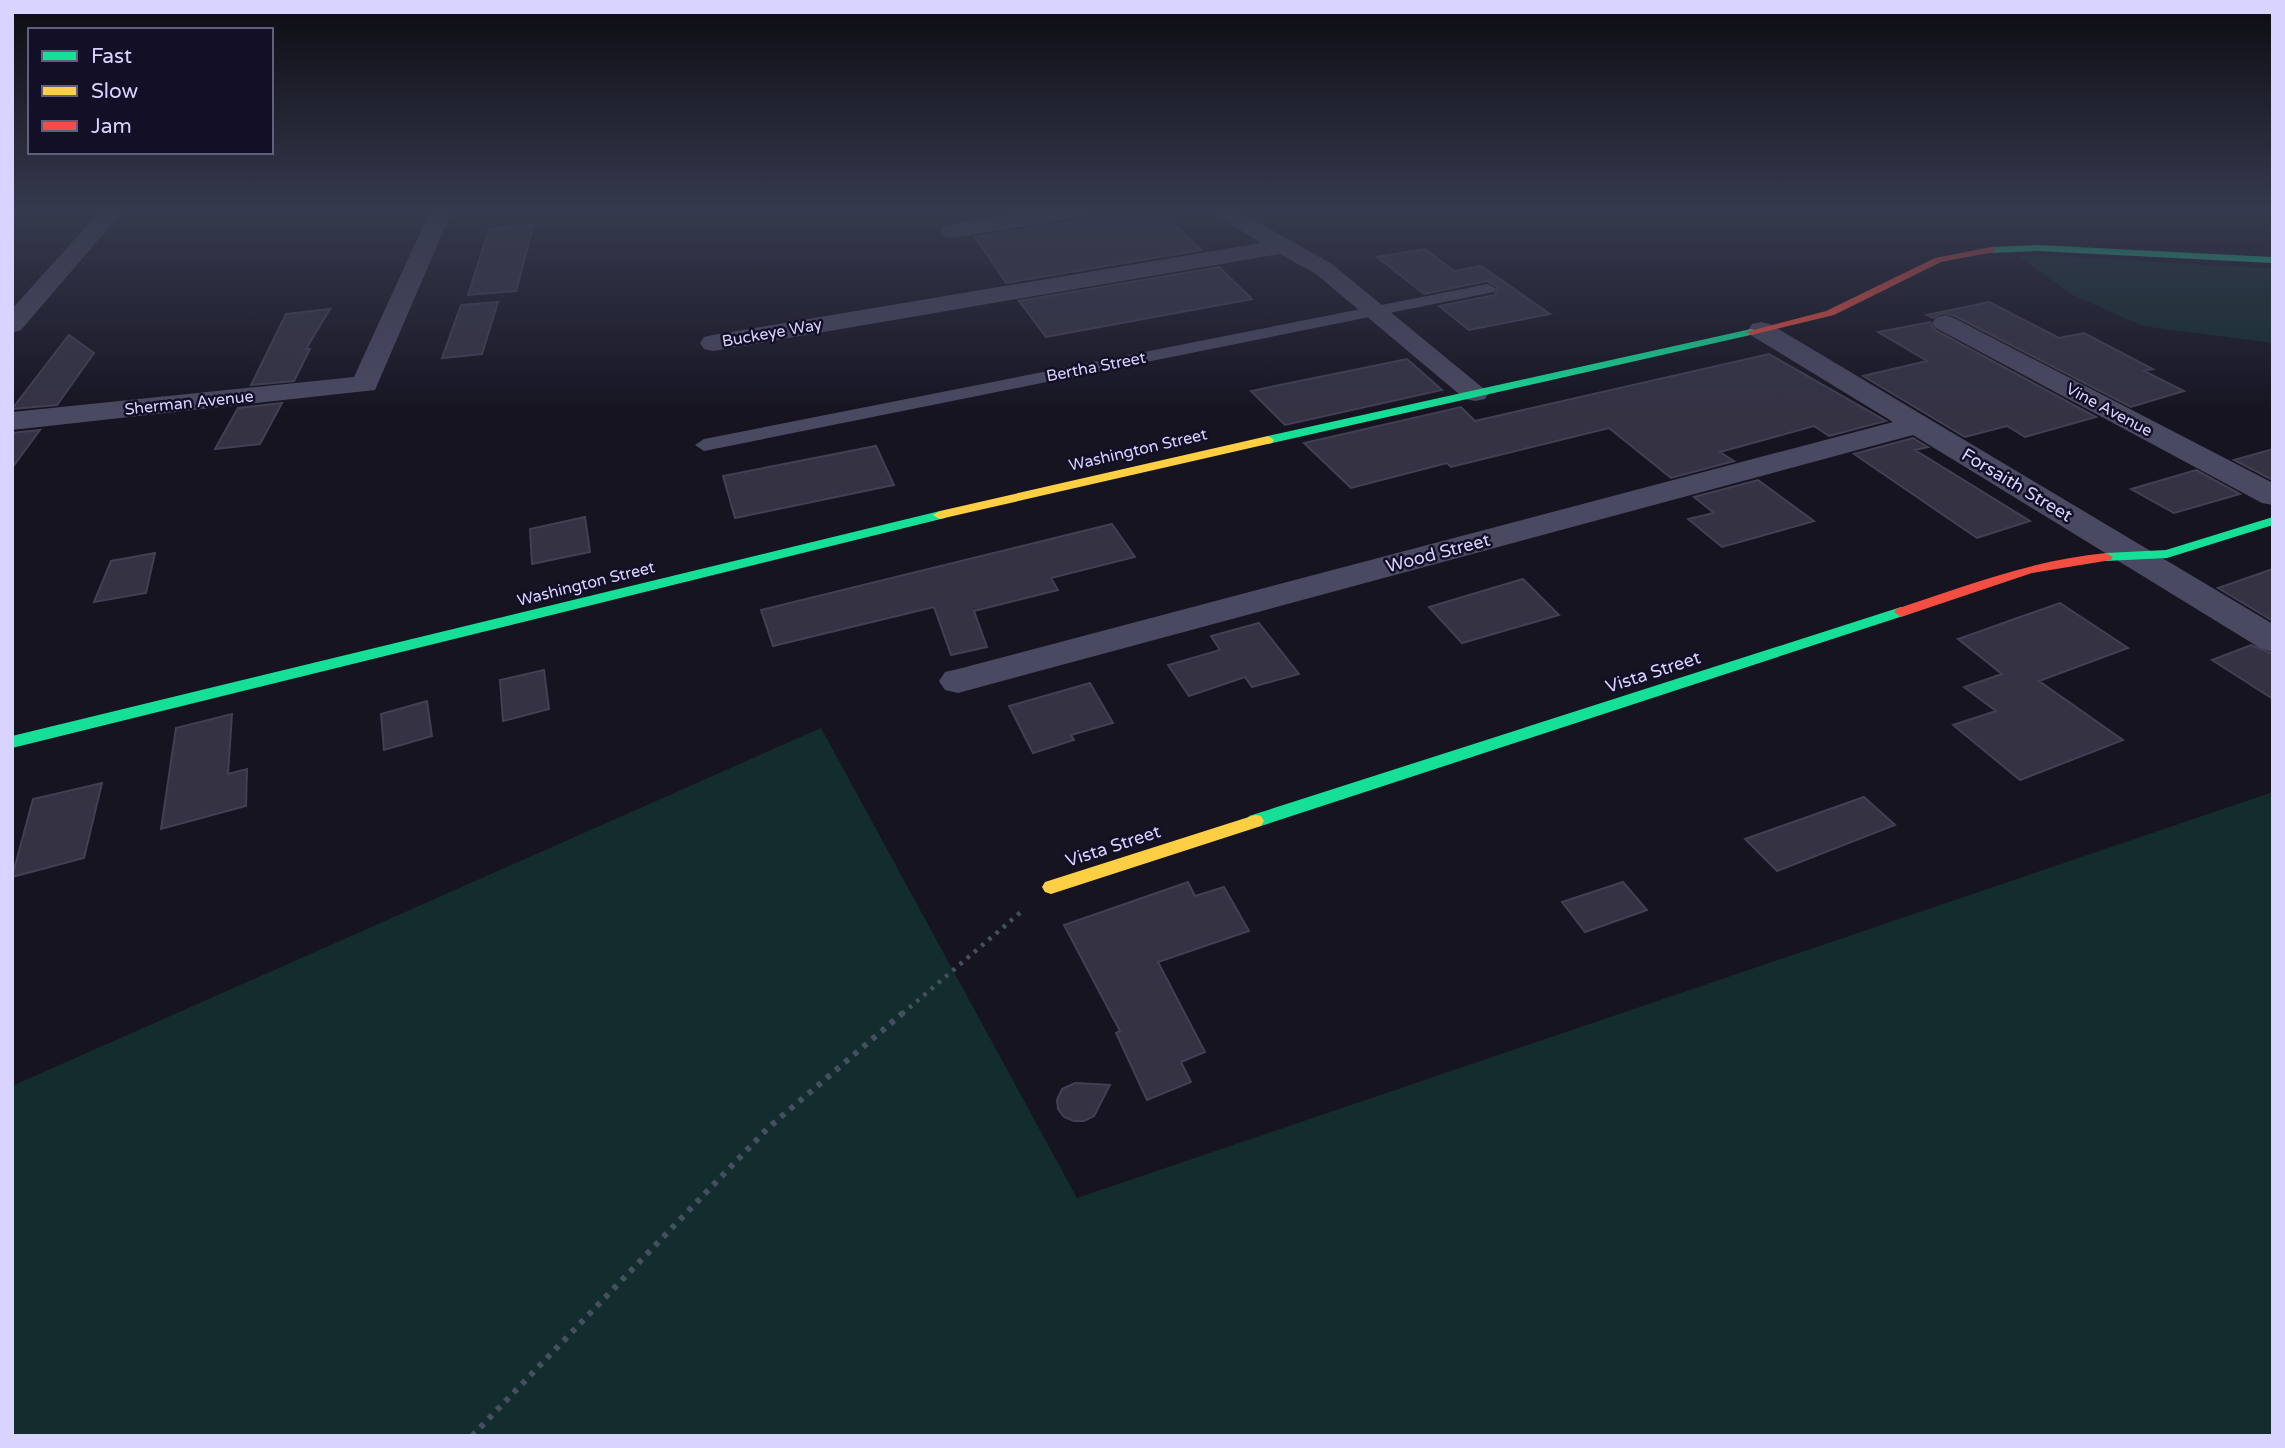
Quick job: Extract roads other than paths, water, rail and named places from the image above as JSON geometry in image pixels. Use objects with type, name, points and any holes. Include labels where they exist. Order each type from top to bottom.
[{"type":"street","points":[[12,325],[53,279]]},
{"type":"street","name":"Sherman Avenue","points":[[12,421],[365,384],[411,279]]},
{"type":"street","name":"Buckeye Way","points":[[713,343],[1094,279]]},
{"type":"street","points":[[1335,279],[1475,393]]},
{"type":"street","name":"Washington Street","points":[[12,743],[1052,488],[1839,311],[1863,301],[1902,279]]},
{"type":"street","name":"Vine Avenue","points":[[1945,323],[2273,496]]},
{"type":"street","name":"Forsaith Street","points":[[1760,330],[2273,640]]},
{"type":"street","name":"Wood Street","points":[[958,681],[1917,425]]},
{"type":"street","name":"Vista Street","points":[[1051,887],[2015,575],[2082,558],[2167,554],[2273,521]]},
{"type":"lane","name":"Bertha Street","points":[[704,445],[1488,289]]}]
